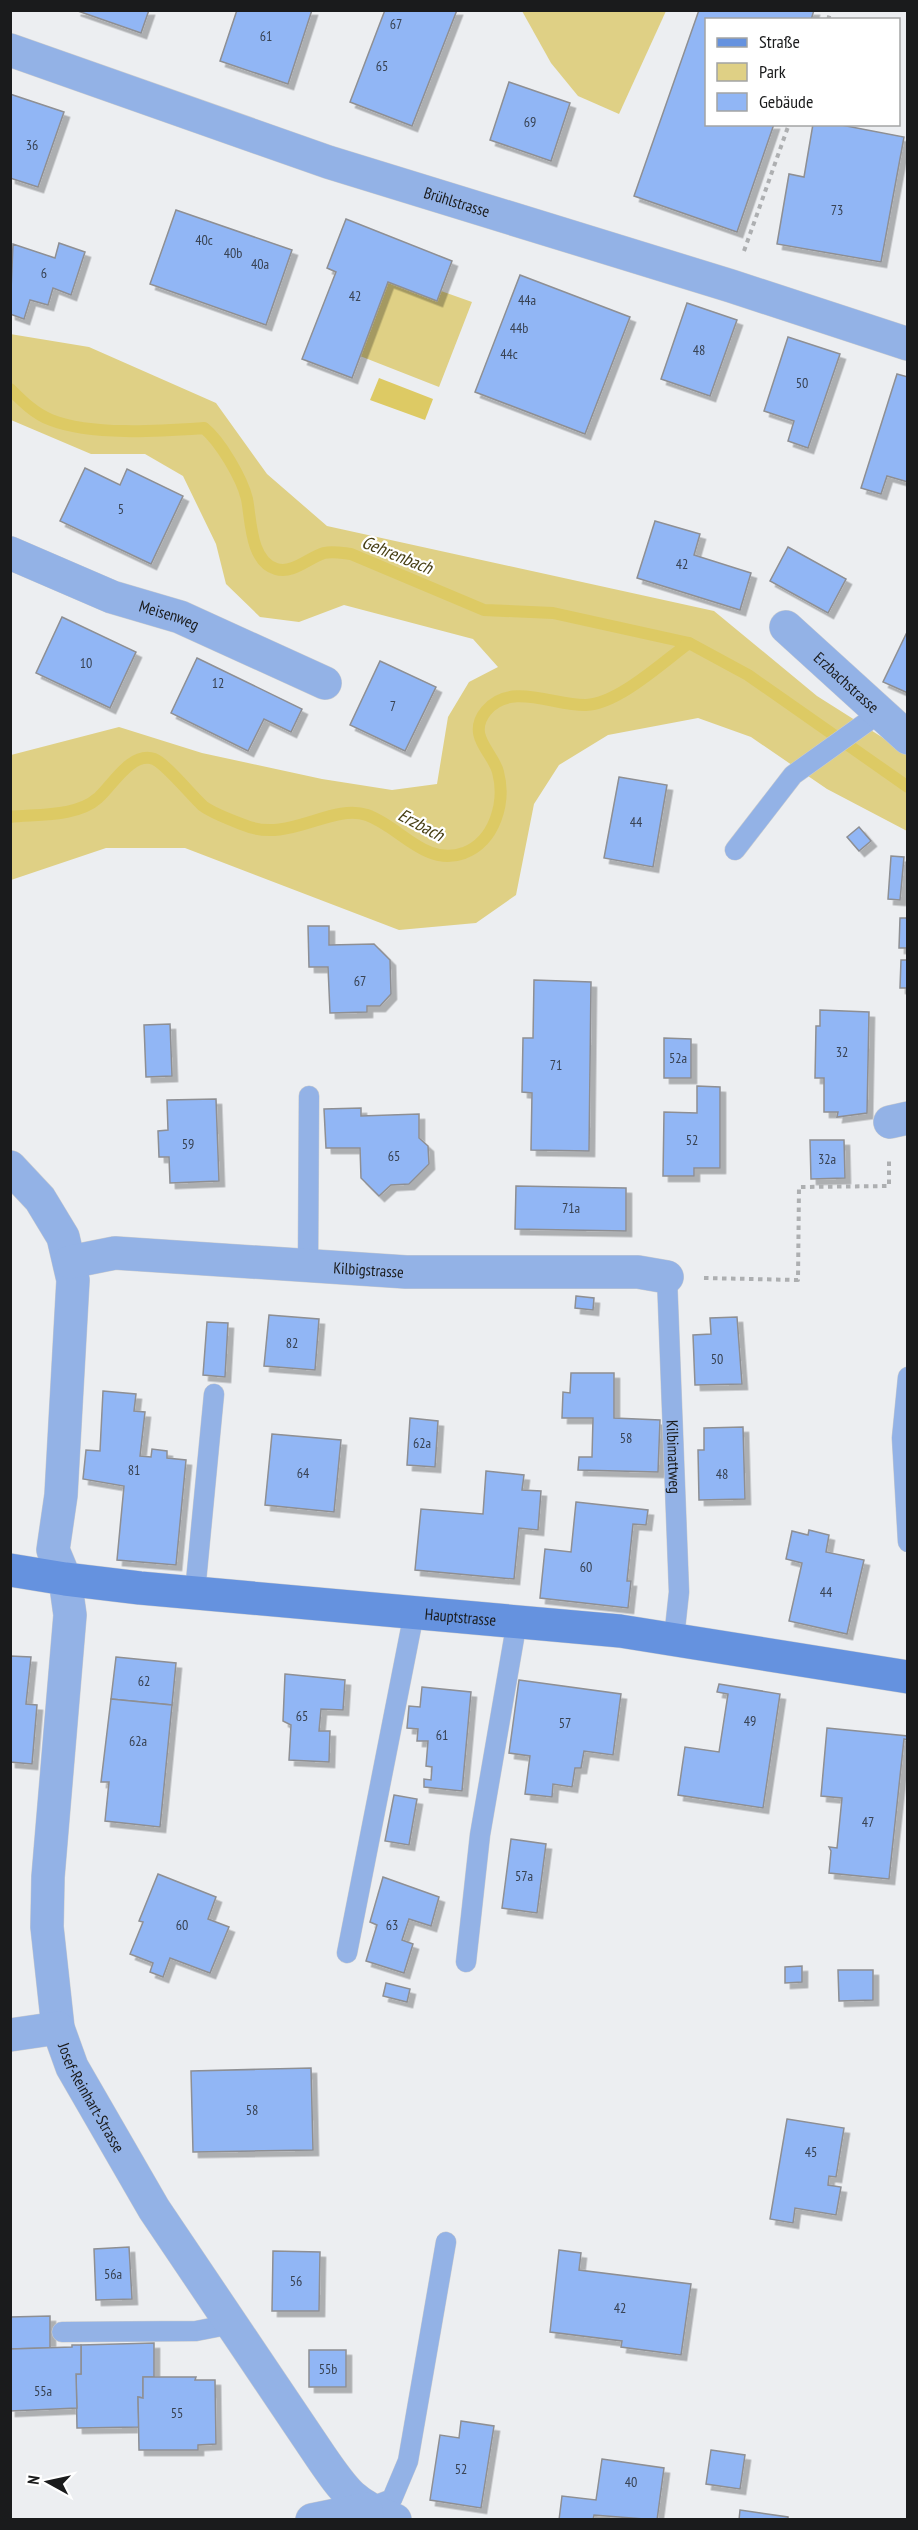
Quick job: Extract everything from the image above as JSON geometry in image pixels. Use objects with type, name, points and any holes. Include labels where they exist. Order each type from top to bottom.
[{"type":"main road","name":"Hauptstrasse","points":[[10,1570],[65,1579],[674,1638],[908,1677]]},
{"type":"street","name":"Brühlstrasse","points":[[10,50],[328,162],[731,286],[908,344]]},
{"type":"street","name":"Meisenweg","points":[[10,553],[112,597],[180,616],[325,683]]},
{"type":"street","name":"Erzbachstrasse","points":[[786,627],[866,722],[908,738]]},
{"type":"street","points":[[10,1167],[40,1199],[63,1237],[70,1262],[73,1298],[61,1495],[53,1550],[65,1579]]},
{"type":"street","name":"Kilbigstrasse","points":[[70,1262],[115,1253],[406,1272],[638,1272],[667,1277]]},
{"type":"street","name":"Josef-Reinhart-Strasse","points":[[65,1579],[70,1615],[52,1802],[47,1917],[58,2028],[72,2067],[154,2208],[339,2483],[376,2516]]},
{"type":"street","points":[[10,2035],[58,2028]]},
{"type":"street","points":[[312,2520],[376,2516]]},
{"type":"lane","points":[[735,850],[793,775],[866,722]]},
{"type":"lane","points":[[308,1267],[309,1096]]},
{"type":"lane","name":"Kilbimattweg","points":[[667,1277],[679,1592],[674,1638]]},
{"type":"lane","points":[[908,1377],[902,1438],[908,1542]]},
{"type":"lane","points":[[195,1592],[214,1394]]},
{"type":"lane","points":[[347,1953],[414,1612]]},
{"type":"lane","points":[[466,1962],[480,1835],[517,1621]]},
{"type":"lane","points":[[376,2516],[392,2499],[408,2462],[446,2242]]},
{"type":"lane","points":[[62,2332],[196,2331],[232,2324]]},
{"type":"path","points":[[749,235],[788,126]]},
{"type":"path","points":[[667,1277],[798,1280],[800,1187],[889,1186],[899,1120]]},
{"type":"green space","points":[[522,11],[666,11],[619,114],[578,96],[551,63]]},
{"type":"green space","points":[[388,282],[437,301],[441,291],[472,302],[439,387],[360,356]]},
{"type":"green space","points":[[10,334],[89,347],[216,403],[267,474],[327,526],[714,611],[817,696],[907,753],[907,831],[827,789],[751,737],[698,718],[608,735],[559,765],[534,804],[516,895],[476,923],[399,930],[185,848],[106,848],[11,880],[11,755],[119,727],[202,753],[322,779],[392,790],[437,784],[448,717],[469,682],[498,667],[473,639],[344,605],[299,622],[260,617],[226,584],[216,544],[183,476],[145,454],[91,454],[11,420]]},
{"type":"shaded area","points":[[379,378],[433,399],[425,420],[370,400]]},
{"type":"building","points":[[75,10],[149,10],[141,33]]},
{"type":"building","points":[[237,10],[312,10],[288,84],[220,61]]},
{"type":"building","points":[[385,10],[457,10],[412,126],[350,102]]},
{"type":"building","points":[[699,10],[814,10],[812,18],[705,18],[705,126],[773,126],[737,232],[634,196]]},
{"type":"building","points":[[509,82],[570,103],[551,161],[490,140]]},
{"type":"building","points":[[10,94],[64,112],[38,187],[10,178]]},
{"type":"building","points":[[813,126],[846,126],[904,137],[881,262],[777,244],[789,174],[804,177]]},
{"type":"building","points":[[176,210],[292,250],[266,325],[150,284]]},
{"type":"building","points":[[346,219],[452,261],[437,301],[388,282],[352,378],[302,359],[336,272],[327,268]]},
{"type":"building","points":[[59,243],[85,252],[71,295],[53,288],[48,305],[30,300],[24,319],[10,314],[13,244],[55,258]]},
{"type":"building","points":[[520,275],[630,317],[585,434],[475,392]]},
{"type":"building","points":[[687,303],[737,320],[710,396],[661,379]]},
{"type":"building","points":[[788,337],[840,354],[808,448],[788,441],[794,421],[764,411]]},
{"type":"building","points":[[897,374],[908,377],[908,482],[887,476],[881,494],[861,488]]},
{"type":"building","points":[[85,468],[120,485],[127,469],[183,496],[151,564],[60,521]]},
{"type":"building","points":[[655,521],[700,534],[694,555],[751,573],[740,610],[637,578]]},
{"type":"building","points":[[788,547],[846,579],[828,613],[770,581]]},
{"type":"building","points":[[62,617],[136,652],[110,708],[36,673]]},
{"type":"building","points":[[908,630],[908,693],[883,682]]},
{"type":"building","points":[[197,658],[302,709],[291,732],[264,719],[248,751],[171,713]]},
{"type":"building","points":[[380,661],[436,687],[405,751],[350,725]]},
{"type":"building","points":[[619,777],[667,785],[653,867],[604,858]]},
{"type":"building","points":[[859,827],[871,841],[859,851],[847,837]]},
{"type":"building","points":[[891,856],[904,857],[900,900],[888,899]]},
{"type":"building","points":[[900,918],[908,918],[908,948],[899,948]]},
{"type":"building","points":[[308,926],[329,926],[329,945],[374,944],[390,960],[391,994],[380,1006],[367,1006],[367,1012],[330,1013],[328,967],[309,967]]},
{"type":"building","points":[[901,960],[908,960],[908,988],[900,988]]},
{"type":"building","points":[[534,980],[591,982],[589,1151],[531,1150],[532,1093],[522,1092],[523,1038],[533,1038]]},
{"type":"building","points":[[820,1010],[869,1012],[867,1113],[837,1117],[838,1112],[824,1112],[824,1078],[815,1078],[816,1026],[820,1026]]},
{"type":"building","points":[[170,1024],[172,1076],[146,1077],[144,1025]]},
{"type":"building","points":[[664,1038],[691,1039],[691,1078],[664,1078]]},
{"type":"building","points":[[697,1086],[720,1087],[720,1168],[694,1168],[694,1176],[663,1176],[664,1112],[697,1113]]},
{"type":"building","points":[[216,1099],[219,1181],[170,1183],[169,1157],[159,1157],[158,1131],[168,1130],[167,1100]]},
{"type":"building","points":[[361,1108],[361,1116],[419,1114],[419,1138],[428,1146],[429,1164],[409,1184],[391,1185],[379,1196],[361,1178],[360,1148],[326,1148],[324,1109]]},
{"type":"building","points":[[810,1140],[844,1140],[845,1178],[811,1179]]},
{"type":"building","points":[[516,1186],[626,1188],[626,1231],[515,1229]]},
{"type":"building","points":[[576,1296],[594,1298],[593,1310],[575,1308]]},
{"type":"building","points":[[269,1315],[319,1319],[315,1370],[264,1366]]},
{"type":"building","points":[[737,1317],[742,1384],[695,1385],[693,1335],[711,1334],[710,1318]]},
{"type":"building","points":[[207,1322],[228,1323],[225,1377],[203,1375]]},
{"type":"building","points":[[571,1373],[614,1373],[614,1418],[660,1420],[658,1472],[578,1470],[579,1457],[592,1457],[593,1418],[562,1418],[563,1392],[570,1393]]},
{"type":"building","points":[[103,1391],[136,1394],[134,1411],[145,1412],[140,1456],[151,1457],[152,1449],[167,1451],[167,1458],[186,1460],[176,1565],[117,1560],[124,1486],[83,1479],[86,1450],[100,1451]]},
{"type":"building","points":[[410,1418],[438,1421],[435,1467],[407,1465]]},
{"type":"building","points":[[743,1427],[745,1499],[699,1500],[698,1450],[704,1450],[704,1428]]},
{"type":"building","points":[[272,1434],[341,1440],[334,1512],[265,1505]]},
{"type":"building","points":[[486,1471],[524,1475],[522,1490],[541,1491],[538,1530],[519,1528],[514,1579],[415,1570],[421,1509],[483,1514]]},
{"type":"building","points":[[576,1502],[648,1510],[646,1525],[633,1524],[627,1581],[631,1581],[628,1608],[540,1598],[545,1549],[571,1552]]},
{"type":"building","points":[[809,1530],[829,1535],[826,1552],[864,1560],[847,1634],[789,1621],[802,1563],[786,1559],[792,1531],[808,1535]]},
{"type":"building","points":[[10,1656],[31,1657],[26,1704],[37,1705],[32,1764],[10,1762]]},
{"type":"building","points":[[116,1657],[176,1663],[172,1705],[111,1699]]},
{"type":"building","points":[[285,1674],[345,1680],[343,1710],[321,1709],[319,1731],[330,1731],[329,1762],[289,1760],[291,1725],[283,1721]]},
{"type":"building","points":[[519,1680],[621,1694],[613,1755],[584,1751],[581,1768],[575,1768],[572,1787],[553,1784],[552,1797],[525,1794],[530,1756],[509,1753]]},
{"type":"building","points":[[719,1684],[780,1694],[763,1808],[678,1795],[685,1747],[719,1752],[728,1694],[717,1692]]},
{"type":"building","points":[[422,1687],[471,1692],[462,1791],[424,1787],[424,1779],[431,1780],[432,1767],[426,1766],[428,1741],[417,1741],[418,1729],[407,1728],[409,1706],[420,1707]]},
{"type":"building","points":[[111,1699],[172,1705],[160,1827],[105,1821],[109,1782],[101,1782]]},
{"type":"building","points":[[827,1728],[908,1736],[908,1740],[904,1739],[889,1879],[829,1873],[831,1851],[829,1847],[837,1848],[842,1798],[821,1796]]},
{"type":"building","points":[[394,1795],[417,1799],[409,1845],[385,1841]]},
{"type":"building","points":[[511,1839],[546,1844],[537,1913],[502,1908]]},
{"type":"building","points":[[158,1874],[216,1897],[208,1919],[229,1927],[210,1973],[170,1958],[163,1977],[150,1972],[153,1963],[130,1954],[143,1922],[139,1921]]},
{"type":"building","points":[[383,1877],[439,1897],[431,1926],[409,1919],[402,1940],[413,1944],[404,1973],[366,1961],[377,1925],[370,1922]]},
{"type":"building","points":[[802,1966],[802,1982],[785,1983],[785,1967]]},
{"type":"building","points":[[838,1970],[873,1970],[873,2000],[839,2001]]},
{"type":"building","points":[[386,1983],[410,1989],[407,2002],[383,1996]]},
{"type":"building","points":[[311,2068],[313,2150],[193,2152],[191,2071]]},
{"type":"building","points":[[787,2119],[844,2128],[836,2177],[829,2176],[828,2185],[841,2187],[836,2215],[795,2208],[793,2223],[770,2219]]},
{"type":"building","points":[[129,2247],[132,2299],[96,2300],[94,2249]]},
{"type":"building","points":[[559,2250],[581,2253],[579,2270],[691,2284],[681,2355],[621,2347],[622,2341],[550,2332]]},
{"type":"building","points":[[273,2251],[320,2252],[319,2311],[272,2311]]},
{"type":"building","points":[[50,2316],[50,2348],[10,2349],[10,2317]]},
{"type":"building","points":[[154,2343],[154,2377],[143,2377],[143,2398],[138,2397],[139,2427],[77,2428],[76,2374],[81,2374],[81,2345]]},
{"type":"building","points":[[72,2345],[81,2345],[81,2374],[76,2374],[77,2408],[10,2411],[10,2349],[72,2347]]},
{"type":"building","points":[[309,2350],[346,2350],[346,2387],[309,2387]]},
{"type":"building","points":[[143,2377],[196,2377],[195,2380],[215,2380],[216,2444],[198,2445],[198,2450],[139,2450],[138,2397],[143,2398]]},
{"type":"building","points":[[461,2421],[494,2426],[481,2508],[430,2500],[440,2435],[459,2438]]},
{"type":"building","points":[[711,2450],[745,2455],[740,2489],[706,2484]]},
{"type":"building","points":[[602,2459],[664,2468],[657,2520],[594,2515],[593,2520],[559,2520],[562,2496],[596,2500]]},
{"type":"building","points":[[740,2510],[788,2517],[788,2520],[739,2520]]},
{"type":"waterway","name":"Gehrenbach","points":[[10,389],[40,414],[68,425],[126,431],[204,428],[223,451],[244,490],[256,549],[267,565],[276,569],[288,569],[324,553],[351,554],[484,610],[553,613],[689,643]]},
{"type":"waterway","name":"Erzbach","points":[[10,817],[79,809],[98,798],[130,765],[146,758],[154,759],[165,767],[203,806],[217,814],[260,830],[277,830],[339,814],[353,813],[367,815],[414,844],[437,855],[450,856],[464,853],[484,840],[496,819],[499,808],[498,772],[480,736],[479,728],[486,711],[496,702],[520,696],[574,704],[599,703],[640,681],[689,643],[748,675],[908,787]]}]
